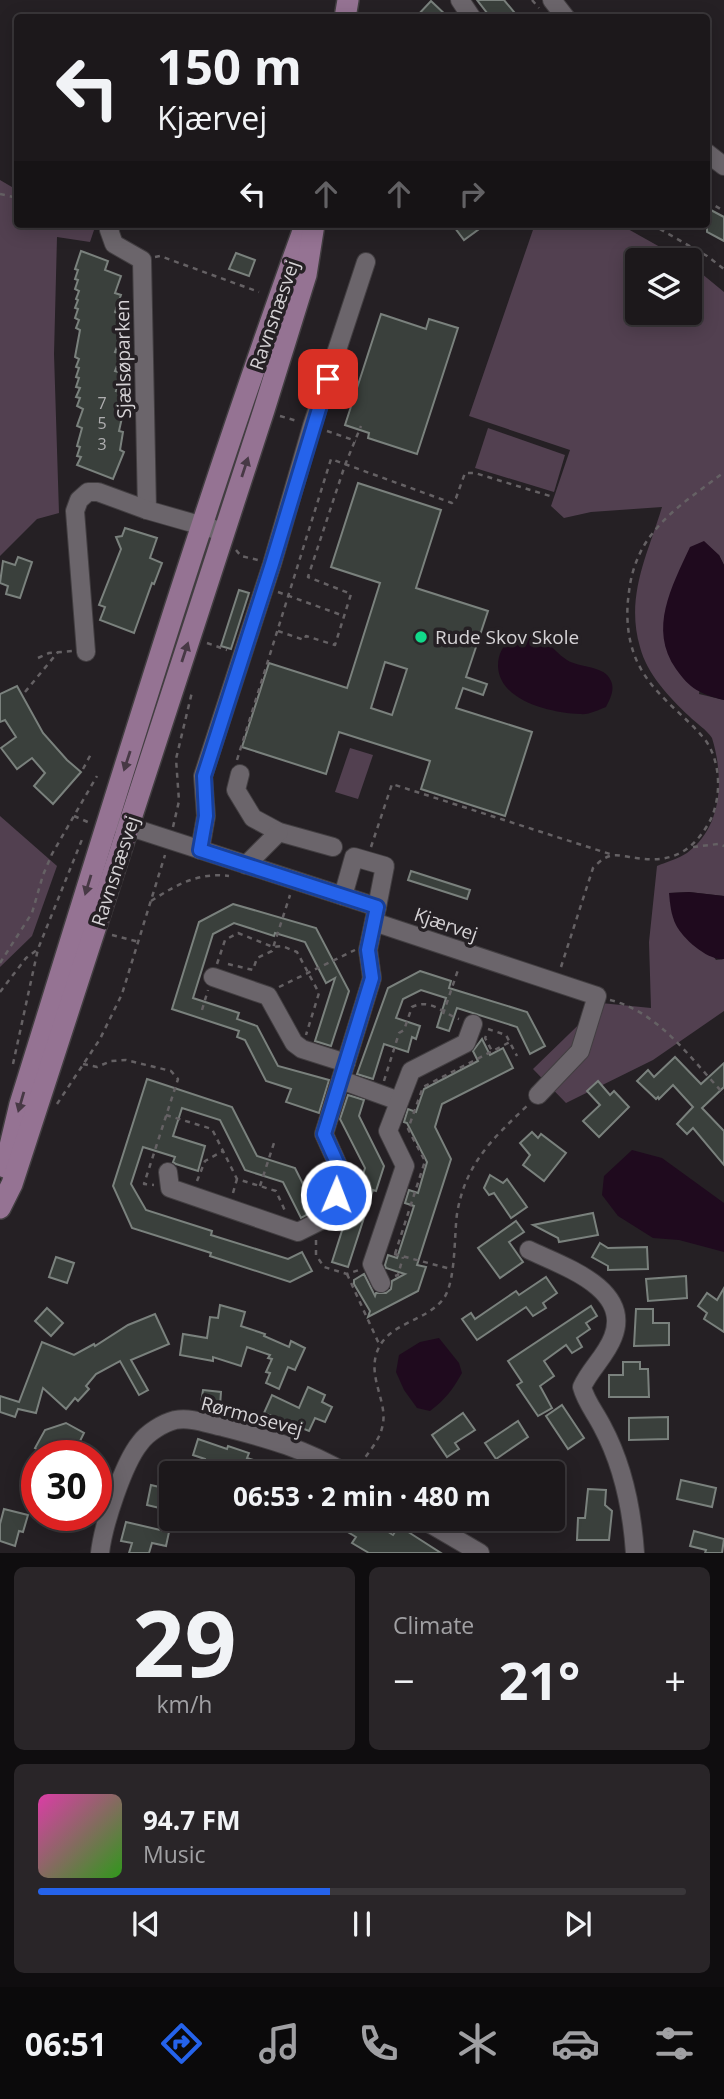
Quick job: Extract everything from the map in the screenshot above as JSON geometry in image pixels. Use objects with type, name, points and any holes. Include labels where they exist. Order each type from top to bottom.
[{"type":"main road","name":"Ravnsnæsvej","points":[[0,1186],[20,1104],[99,821],[305,228]]},
{"type":"main road","name":"Ravnsnæsvej","points":[[0,1208],[12,1184],[129,827],[229,538],[264,410],[306,275],[313,228]]},
{"type":"street","points":[[552,0],[563,14]]},
{"type":"street","points":[[710,155],[724,166]]},
{"type":"street","points":[[110,228],[114,244],[142,260]]},
{"type":"street","name":"Sjælsøparken","points":[[142,260],[148,510]]},
{"type":"street","points":[[200,850],[206,816],[204,776],[272,564],[312,426],[366,262]]},
{"type":"street","points":[[86,651],[75,511],[79,500],[88,492],[98,492],[202,526],[229,538]]},
{"type":"street","points":[[240,774],[236,790],[253,818],[279,832],[333,847]]},
{"type":"street","name":"Kjærvej","points":[[99,821],[129,827],[200,850],[240,871],[343,896],[375,914],[464,952],[597,996]]},
{"type":"street","points":[[240,871],[279,832]]},
{"type":"street","points":[[169,1180],[192,1196],[299,1232],[330,1216],[342,1174],[324,1134],[372,978],[368,950],[385,866],[354,857],[343,896]]},
{"type":"street","points":[[221,974],[268,996],[295,1043],[302,1049],[346,1063]]},
{"type":"street","points":[[538,1095],[580,1051],[597,996]]},
{"type":"street","points":[[381,1283],[374,1256],[405,1166],[388,1131],[399,1101],[411,1071],[466,1042],[481,1027]]},
{"type":"street","points":[[341,1080],[399,1101]]},
{"type":"street","points":[[529,1250],[595,1283],[608,1296],[615,1312],[615,1334],[588,1373],[582,1387],[621,1471],[632,1520],[635,1553]]},
{"type":"street","name":"Rørmosevej","points":[[100,1553],[119,1484],[139,1443],[163,1424],[177,1420],[197,1421],[281,1442],[326,1461]]},
{"type":"street","points":[[442,1531],[480,1553]]},
{"type":"path","points":[[658,228],[724,269]]},
{"type":"path","points":[[142,260],[160,256],[259,292]]},
{"type":"path","points":[[264,410],[355,441]]},
{"type":"path","points":[[276,630],[304,640],[306,636],[335,645],[351,594],[308,577],[345,465],[361,426]]},
{"type":"path","points":[[240,774],[236,757],[331,459],[452,503],[466,473],[475,473],[550,496]]},
{"type":"path","points":[[691,847],[708,824],[716,804],[718,781],[713,759],[704,738],[656,691],[640,668],[631,643],[626,613],[630,582],[640,552],[651,534],[670,515],[724,472]]},
{"type":"path","points":[[229,538],[241,556],[272,564]]},
{"type":"path","points":[[264,587],[344,616]]},
{"type":"path","points":[[203,642],[242,656]]},
{"type":"path","points":[[38,658],[49,653],[86,651]]},
{"type":"path","points":[[25,692],[58,652]]},
{"type":"path","points":[[173,827],[179,801],[176,759],[194,681]]},
{"type":"path","points":[[83,769],[91,754]]},
{"type":"path","points":[[0,963],[32,913],[52,854],[97,776]]},
{"type":"path","points":[[366,861],[392,784],[612,855],[655,861],[674,856],[691,847],[718,844],[724,846]]},
{"type":"path","points":[[74,816],[99,821]]},
{"type":"path","points":[[54,1109],[100,1039],[122,993],[165,853]]},
{"type":"path","points":[[556,983],[593,868],[602,859],[612,855]]},
{"type":"path","points":[[151,901],[178,884],[196,877],[240,871]]},
{"type":"path","points":[[221,974],[253,970],[257,958],[272,951],[290,895],[279,891]]},
{"type":"path","points":[[12,1071],[38,948],[50,916],[58,918]]},
{"type":"path","points":[[202,1010],[221,974],[225,940],[238,933],[274,947],[282,946],[297,952],[319,993],[302,1049]]},
{"type":"path","points":[[111,934],[139,942]]},
{"type":"path","points":[[0,992],[26,958],[38,948]]},
{"type":"path","points":[[268,996],[274,990],[352,950],[368,950]]},
{"type":"path","points":[[443,1014],[464,952]]},
{"type":"path","points":[[597,996],[629,1005],[654,1019],[724,1094]]},
{"type":"path","points":[[380,1094],[399,1033],[404,1030],[412,1007],[421,1003],[437,1006],[443,1014],[506,1035],[517,1056]]},
{"type":"path","points":[[481,1027],[492,1051]]},
{"type":"path","points":[[395,1254],[425,1161],[408,1129],[423,1087],[510,1042]]},
{"type":"path","points":[[83,1064],[97,1067],[111,1061],[126,1060],[171,1071],[178,1079],[144,1184],[169,1180]]},
{"type":"path","points":[[363,1461],[382,1430],[384,1414],[374,1374],[376,1354],[386,1337],[444,1298],[450,1284],[458,1211],[468,1174],[494,1138],[538,1095]]},
{"type":"path","points":[[166,1115],[212,1129],[237,1180],[276,1191],[286,1214],[285,1228]]},
{"type":"path","points":[[260,1186],[274,1143]]},
{"type":"path","points":[[192,1196],[205,1161],[223,1151]]},
{"type":"path","points":[[317,1223],[316,1255],[324,1267],[347,1274],[380,1346]]},
{"type":"path","points":[[347,1274],[374,1256],[395,1254],[452,1269]]},
{"type":"path","points":[[381,1283],[398,1275],[403,1257]]},
{"type":"shaded area","points":[[0,180],[14,188],[14,228],[95,228],[90,242],[57,237],[54,354],[59,513],[37,519],[0,556]]},
{"type":"shaded area","points":[[534,228],[626,228],[662,248],[625,248],[625,325],[702,325],[702,274],[724,292],[724,565],[719,555],[699,694],[724,700],[724,896],[669,893],[716,960],[724,959],[724,1011],[653,1060],[566,1103],[533,1069],[601,1003],[651,1008],[649,942],[657,866],[687,853],[699,842],[714,815],[719,785],[712,738],[653,676],[643,657],[636,628],[635,610],[640,576],[662,507],[591,512],[564,518],[551,506],[570,450],[469,416]]},
{"type":"shaded area","points":[[488,428],[565,455],[554,492],[475,468]]},
{"type":"shaded area","points":[[704,541],[719,555],[724,565],[724,700],[702,693],[686,681],[668,654],[664,639],[663,623],[676,577],[690,547]]},
{"type":"shaded area","points":[[522,632],[542,638],[567,660],[598,669],[608,676],[612,688],[606,707],[583,714],[555,711],[528,703],[507,688],[498,666],[500,654],[508,642]]},
{"type":"shaded area","points":[[350,748],[373,755],[358,799],[335,792]]},
{"type":"shaded area","points":[[0,816],[57,866],[32,936],[0,967]]},
{"type":"shaded area","points":[[669,893],[724,896],[724,959],[718,959],[697,948],[676,925]]},
{"type":"shaded area","points":[[632,1150],[662,1158],[724,1203],[724,1252],[679,1240],[653,1238],[618,1216],[602,1195],[604,1176]]},
{"type":"shaded area","points":[[439,1338],[459,1363],[462,1373],[448,1394],[430,1411],[417,1408],[404,1390],[396,1372],[399,1355],[420,1342]]},
{"type":"building","points":[[477,0],[504,0],[516,14],[488,14]]},
{"type":"building","points":[[431,1],[445,14],[419,14]]},
{"type":"building","points":[[710,210],[724,217],[724,241],[707,232],[707,228],[710,228]]},
{"type":"building","points":[[455,228],[480,228],[464,240]]},
{"type":"building","points":[[81,251],[108,261],[105,270],[121,276],[115,293],[121,295],[115,312],[121,315],[117,333],[122,334],[115,352],[122,354],[115,371],[122,373],[116,391],[122,393],[116,410],[123,413],[119,431],[123,432],[120,450],[124,452],[113,479],[77,465],[81,457],[77,456],[80,447],[77,446],[82,428],[77,426],[83,409],[77,406],[80,398],[76,397],[80,388],[76,387],[79,368],[76,367],[79,359],[75,357],[80,330],[76,328],[79,320],[75,318],[79,291],[75,289],[78,270],[75,269]]},
{"type":"building","points":[[236,253],[255,260],[249,276],[229,269]]},
{"type":"building","points":[[381,314],[426,329],[429,319],[458,328],[417,454],[368,438],[369,433],[345,425]]},
{"type":"building","name":"Rude Skov Skole","points":[[358,483],[441,510],[416,588],[488,611],[466,677],[487,684],[483,695],[463,688],[456,708],[532,732],[505,816],[421,789],[430,761],[339,732],[326,774],[242,747],[269,663],[347,688],[380,583],[331,567]],"holes":[[[385,662],[407,669],[392,715],[371,708]]]},
{"type":"building","points":[[125,528],[157,538],[150,558],[162,563],[134,633],[100,620],[105,607],[99,605],[121,549],[116,537],[122,536]]},
{"type":"building","points":[[18,557],[32,562],[20,598],[6,594],[8,586],[0,583],[3,561],[15,565]]},
{"type":"building","points":[[239,590],[249,593],[231,649],[221,646]]},
{"type":"building","points":[[17,686],[43,733],[81,772],[53,804],[34,786],[45,773],[32,758],[17,769],[1,748],[16,737],[5,720],[0,722],[0,694]]},
{"type":"building","points":[[411,871],[470,890],[467,899],[408,880]]},
{"type":"building","points":[[233,904],[316,928],[349,991],[331,1046],[315,1041],[335,978],[326,983],[305,942],[275,933],[274,936],[234,923],[213,934],[193,998],[239,1013],[237,1019],[257,1026],[278,1066],[329,1080],[319,1113],[286,1102],[291,1089],[266,1081],[245,1040],[237,1037],[239,1031],[172,1009],[199,922]]},
{"type":"building","points":[[420,971],[451,981],[449,988],[527,1012],[545,1046],[530,1054],[517,1027],[457,1008],[449,1031],[437,1027],[446,998],[421,990],[403,999],[396,1018],[420,1026],[416,1039],[412,1037],[408,1052],[384,1044],[373,1079],[357,1074],[388,988]]},
{"type":"building","points":[[482,1039],[490,1055],[503,1048],[513,1068],[442,1104],[435,1127],[451,1159],[417,1265],[426,1267],[418,1291],[368,1317],[370,1311],[354,1280],[364,1274],[375,1296],[376,1293],[386,1293],[391,1289],[392,1281],[405,1274],[386,1268],[385,1265],[388,1255],[397,1258],[414,1206],[405,1203],[409,1190],[418,1193],[427,1162],[407,1123],[404,1122],[408,1109],[416,1112],[424,1089],[478,1061],[473,1051]]},
{"type":"building","points":[[675,1057],[701,1084],[724,1063],[724,1087],[702,1108],[724,1131],[724,1165],[693,1128],[687,1134],[677,1124],[693,1107],[673,1085],[656,1099],[637,1081],[648,1070],[654,1077]]},
{"type":"building","points":[[147,1079],[232,1107],[257,1156],[295,1168],[316,1210],[301,1218],[283,1182],[245,1170],[220,1120],[182,1108],[173,1136],[205,1146],[198,1171],[176,1164],[173,1162],[175,1157],[143,1147],[131,1184],[146,1210],[212,1231],[211,1235],[288,1259],[302,1252],[312,1271],[290,1282],[132,1228],[113,1186]]},
{"type":"building","points":[[598,1081],[610,1095],[614,1091],[629,1107],[599,1137],[583,1121],[600,1105],[587,1091]]},
{"type":"building","points":[[348,1095],[364,1100],[359,1116],[384,1166],[376,1191],[373,1190],[348,1267],[332,1262],[355,1190],[358,1191],[365,1168],[340,1119]]},
{"type":"building","points":[[532,1132],[538,1138],[541,1134],[566,1153],[544,1181],[523,1165],[530,1155],[520,1143]]},
{"type":"building","points":[[490,1175],[503,1183],[507,1179],[527,1207],[511,1218],[494,1193],[489,1195],[484,1188]]},
{"type":"building","points":[[593,1213],[598,1235],[559,1242],[558,1238],[533,1225]]},
{"type":"building","points":[[516,1221],[524,1232],[509,1242],[523,1262],[500,1278],[478,1248]]},
{"type":"building","points":[[600,1243],[608,1248],[647,1247],[648,1269],[608,1270],[608,1266],[592,1257]]},
{"type":"building","points":[[56,1257],[74,1263],[67,1283],[49,1277]]},
{"type":"building","points":[[686,1276],[687,1298],[648,1301],[646,1279]]},
{"type":"building","points":[[546,1277],[557,1293],[543,1303],[546,1308],[533,1316],[526,1307],[477,1340],[462,1319],[471,1313],[475,1319],[516,1291],[519,1295]]},
{"type":"building","points":[[724,1288],[724,1332],[704,1319],[707,1313],[698,1306],[707,1293],[717,1300]]},
{"type":"building","points":[[220,1305],[245,1312],[241,1326],[265,1334],[264,1336],[289,1347],[291,1341],[305,1348],[295,1370],[288,1367],[279,1389],[266,1383],[270,1373],[266,1372],[272,1359],[268,1358],[270,1355],[247,1347],[241,1366],[213,1357],[213,1361],[180,1355],[183,1334],[207,1338],[210,1317],[218,1318]]},
{"type":"building","points":[[591,1306],[597,1316],[586,1323],[590,1329],[577,1338],[582,1347],[572,1353],[566,1345],[544,1361],[554,1376],[540,1386],[552,1408],[538,1416],[517,1385],[522,1382],[508,1361]]},
{"type":"building","points":[[47,1308],[63,1323],[51,1336],[35,1321]]},
{"type":"building","points":[[636,1309],[653,1309],[653,1323],[669,1323],[669,1345],[634,1346]]},
{"type":"building","points":[[155,1314],[169,1344],[131,1360],[148,1390],[139,1395],[120,1361],[96,1374],[86,1386],[89,1389],[78,1401],[75,1398],[66,1409],[43,1388],[36,1413],[18,1409],[15,1417],[0,1412],[0,1396],[19,1402],[42,1342],[74,1355],[94,1344],[95,1346],[128,1325]]},
{"type":"building","points":[[623,1362],[640,1362],[640,1369],[648,1369],[649,1397],[609,1397],[609,1375],[623,1375]]},
{"type":"building","points":[[308,1387],[325,1395],[322,1402],[332,1407],[325,1422],[315,1418],[309,1431],[264,1413],[272,1395],[299,1408]]},
{"type":"building","points":[[203,1390],[221,1392],[220,1406],[201,1403]]},
{"type":"building","points":[[562,1405],[584,1438],[568,1449],[546,1416]]},
{"type":"building","points":[[463,1413],[475,1430],[455,1443],[459,1449],[447,1457],[432,1435]]},
{"type":"building","points":[[668,1417],[668,1439],[629,1440],[629,1418]]},
{"type":"building","points":[[518,1421],[528,1437],[496,1459],[485,1443]]},
{"type":"building","points":[[66,1423],[84,1433],[80,1440],[39,1440],[45,1430]]},
{"type":"building","points":[[198,1439],[249,1453],[247,1458],[256,1461],[205,1461],[193,1455]]},
{"type":"building","points":[[681,1480],[716,1488],[712,1507],[677,1499]]},
{"type":"building","points":[[151,1485],[159,1487],[159,1508],[147,1505]]},
{"type":"building","points":[[588,1489],[606,1490],[605,1505],[612,1511],[609,1540],[577,1540],[578,1518],[585,1518]]},
{"type":"building","points":[[4,1509],[21,1513],[21,1531],[23,1531],[23,1532],[19,1531],[15,1546],[0,1541],[0,1524]]},
{"type":"building","points":[[126,1522],[169,1532],[166,1546],[152,1543],[149,1553],[129,1553],[132,1543],[121,1541]]},
{"type":"building","points":[[346,1531],[387,1531],[393,1535],[396,1531],[407,1531],[441,1553],[369,1553],[352,1543],[356,1537]]},
{"type":"building","points":[[694,1531],[724,1539],[722,1553],[705,1553],[706,1550],[690,1546]]},
{"type":"place","name":"Rude Skov Skole","points":[[421,637]]},
{"type":"route","points":[[328,379],[204,776],[206,816],[200,850],[377,907],[368,950],[372,978],[324,1134],[342,1174],[336,1195]]}]
